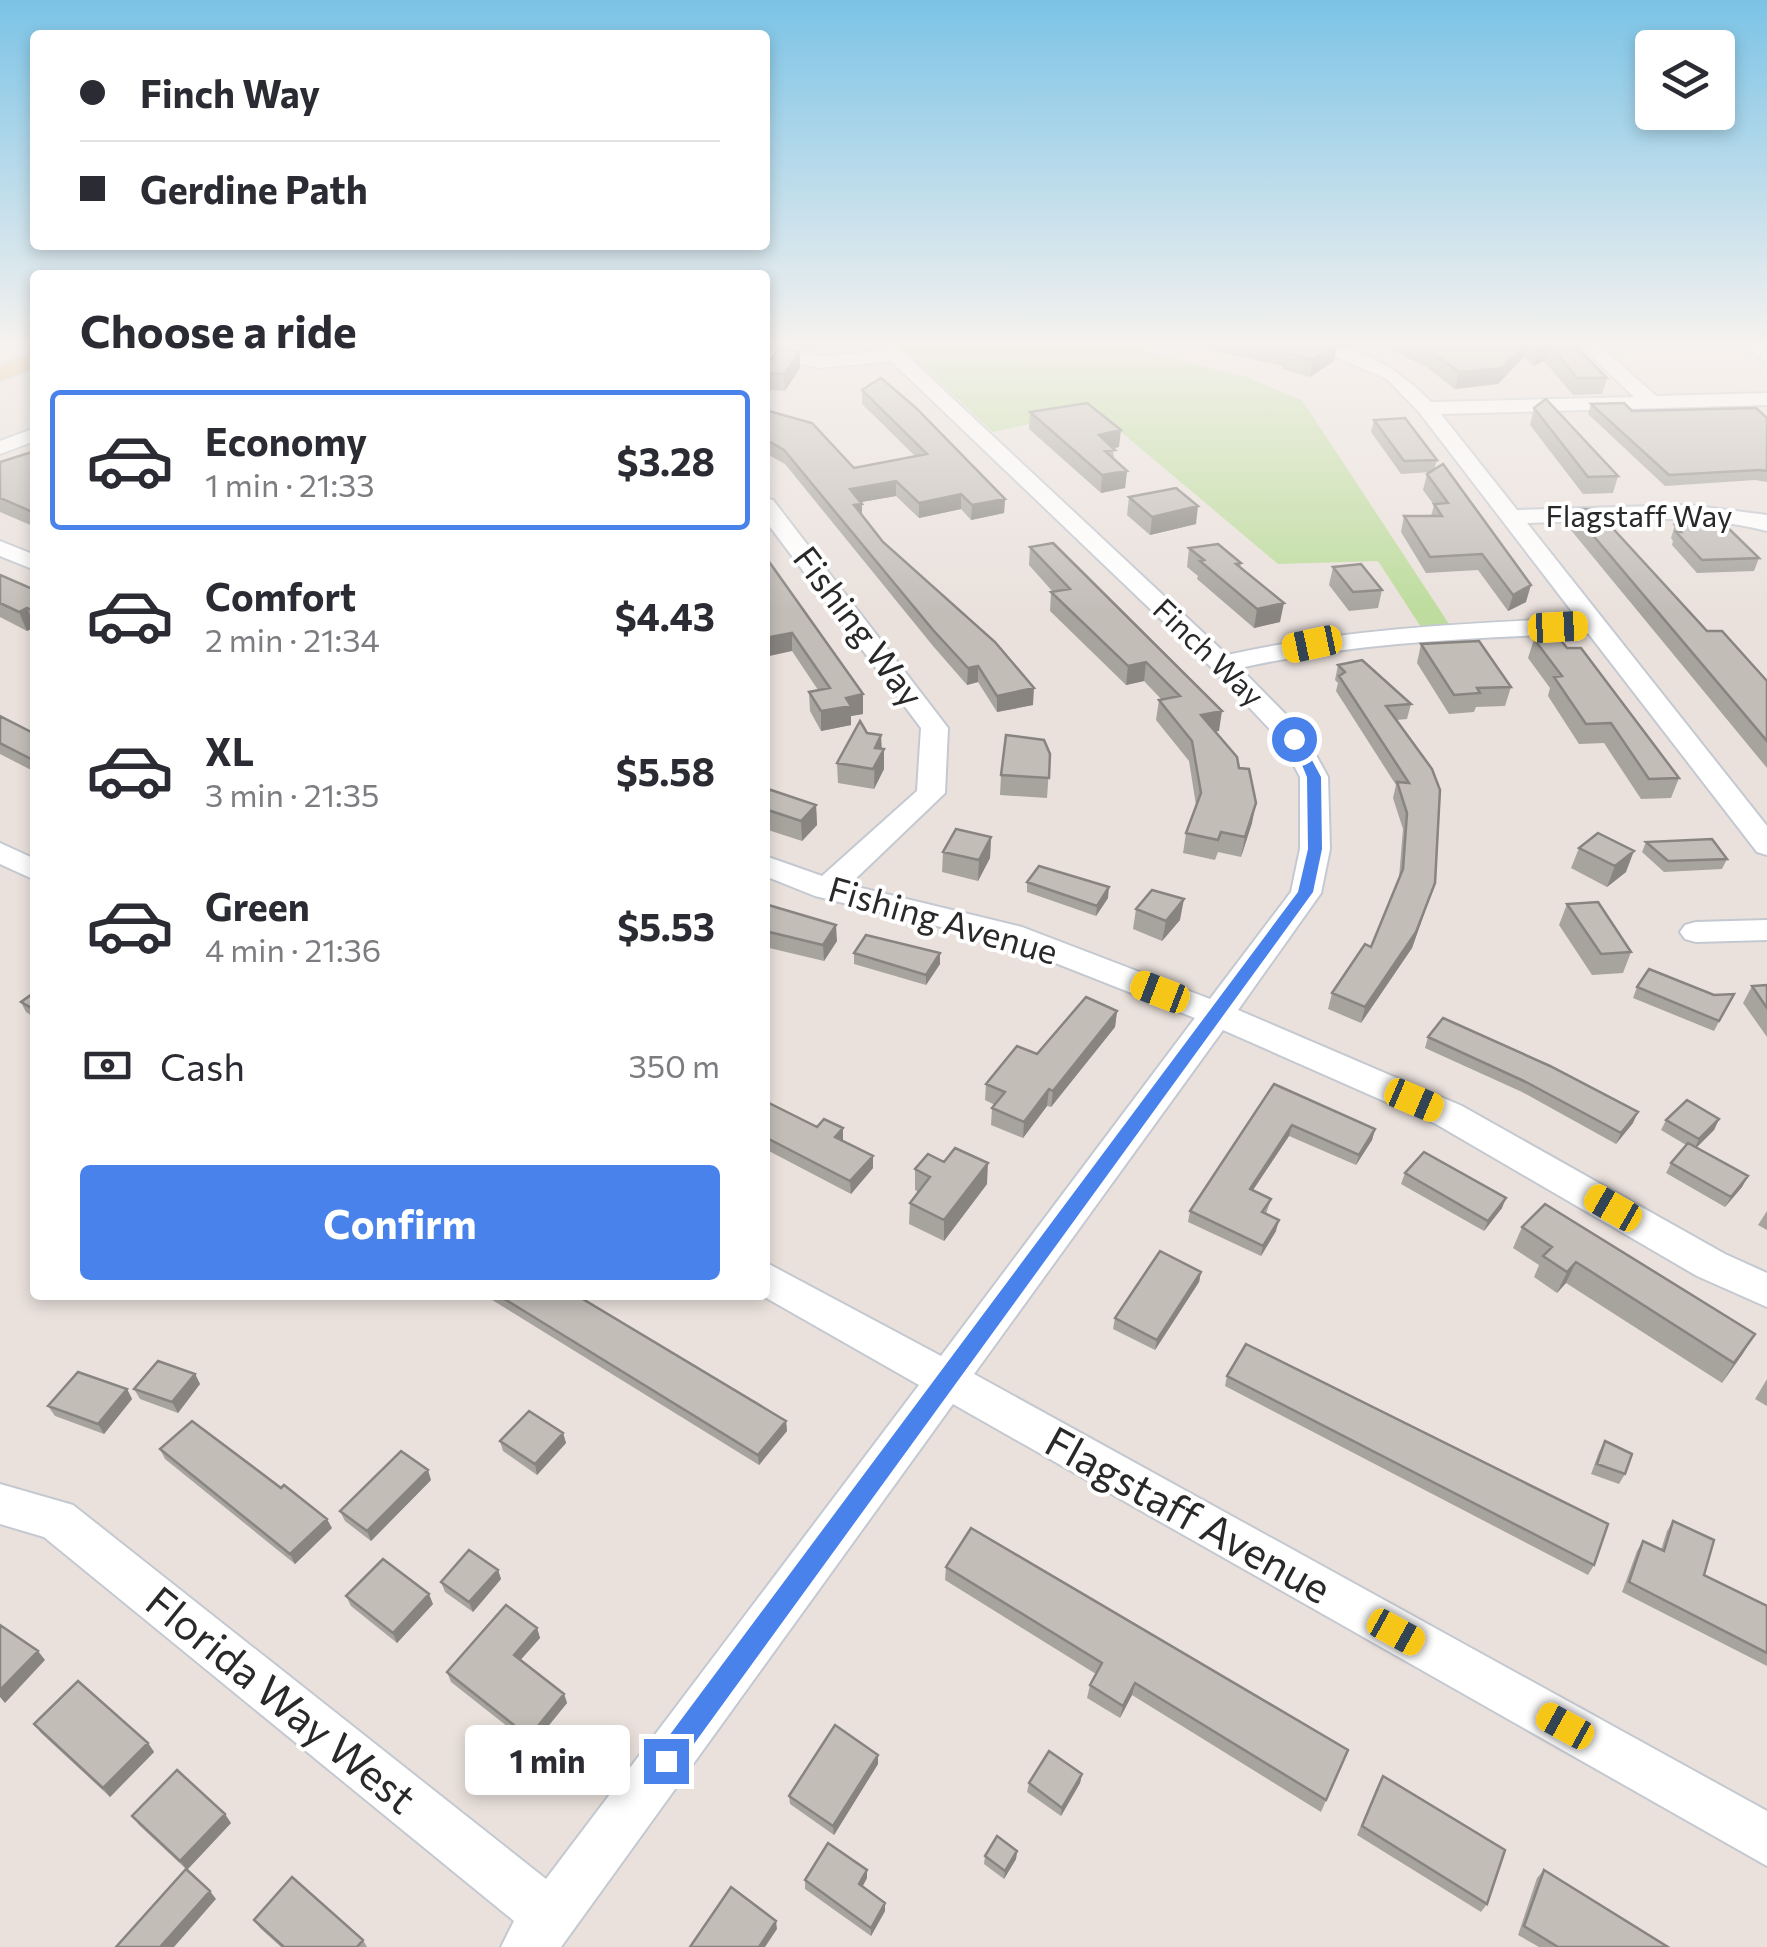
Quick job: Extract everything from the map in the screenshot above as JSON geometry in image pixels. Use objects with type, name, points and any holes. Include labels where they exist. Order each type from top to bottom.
[{"type":"street","name":"Finch Way","points":[[540,1932],[1306,892],[1315,849],[1314,777],[1294,739],[1222,664],[979,432]]},
{"type":"street","points":[[1444,432],[1767,846]]},
{"type":"street","points":[[0,448],[30,436]]},
{"type":"street","name":"Fishing Way","points":[[770,512],[935,728],[930,793],[826,889]]},
{"type":"street","name":"Flagstaff Way","points":[[1510,517],[1688,512],[1762,517]]},
{"type":"street","points":[[0,548],[30,562]]},
{"type":"street","points":[[1222,664],[1312,644],[1596,625]]},
{"type":"street","points":[[0,852],[30,868]]},
{"type":"street","name":"Fishing Avenue","points":[[770,867],[826,889],[1011,934],[1217,1014],[1449,1115],[1711,1265],[1767,1291]]},
{"type":"street","points":[[1696,932],[1767,930]]},
{"type":"street","name":"Flagstaff Avenue","points":[[770,1281],[1767,1840]]},
{"type":"street","name":"Florida Way West","points":[[0,1504],[57,1520],[540,1932]]},
{"type":"green space","points":[[1121,432],[1323,432],[1449,624],[1421,627],[1378,561],[1278,564]]},
{"type":"building","points":[[770,432],[820,432],[854,468],[927,454],[905,432],[939,432],[1005,499],[972,505],[961,494],[919,503],[896,481],[850,489],[862,504],[854,505],[883,542],[995,642],[1034,688],[997,696],[978,666],[968,668],[784,450],[770,442]]},
{"type":"building","points":[[1053,432],[1113,432],[1099,435],[1115,450],[1105,451],[1127,471],[1102,475]]},
{"type":"building","points":[[1383,432],[1416,432],[1437,460],[1404,461]]},
{"type":"building","points":[[1553,432],[1577,432],[1618,476],[1588,477]]},
{"type":"building","points":[[1622,432],[1767,432],[1767,471],[1669,475]]},
{"type":"building","points":[[30,453],[30,511],[0,498],[0,462]]},
{"type":"building","points":[[1443,464],[1531,585],[1513,595],[1482,554],[1430,557],[1404,516],[1442,516],[1434,504],[1448,503],[1427,474]]},
{"type":"building","points":[[1176,488],[1198,506],[1152,517],[1129,497]]},
{"type":"building","points":[[1580,509],[1595,509],[1707,631],[1722,631],[1767,681],[1767,741],[1575,514]]},
{"type":"building","points":[[1723,523],[1759,558],[1702,560],[1676,532],[1681,532],[1675,525]]},
{"type":"building","points":[[1053,543],[1222,711],[1201,715],[1237,757],[1239,768],[1249,769],[1256,803],[1245,837],[1221,832],[1218,840],[1186,833],[1201,793],[1192,741],[1159,700],[1180,696],[1146,662],[1128,666],[1051,592],[1070,589],[1030,547]]},
{"type":"building","points":[[1218,544],[1284,603],[1257,609],[1189,548]]},
{"type":"building","points":[[770,563],[863,694],[846,698],[851,706],[821,711],[809,692],[830,688],[792,633],[770,637]]},
{"type":"building","points":[[1361,564],[1382,590],[1353,592],[1333,567]]},
{"type":"building","points":[[0,575],[30,588],[30,610],[19,612],[0,603]]},
{"type":"building","points":[[1559,638],[1567,648],[1581,648],[1679,778],[1649,779],[1611,723],[1586,724],[1554,677],[1562,676],[1534,639]]},
{"type":"building","points":[[1479,641],[1511,687],[1477,688],[1480,693],[1454,695],[1421,644]]},
{"type":"building","points":[[1362,660],[1411,704],[1386,706],[1432,769],[1440,790],[1435,883],[1416,932],[1365,1007],[1332,993],[1365,944],[1371,947],[1403,869],[1407,813],[1397,782],[1409,783],[1339,676],[1345,672],[1338,665]]},
{"type":"building","points":[[0,716],[30,731],[30,758],[0,743]]},
{"type":"building","points":[[860,721],[867,733],[881,735],[875,748],[884,749],[873,769],[837,763]]},
{"type":"building","points":[[1006,735],[1044,740],[1050,754],[1049,778],[1001,775]]},
{"type":"building","points":[[770,790],[816,805],[801,821],[770,811]]},
{"type":"building","points":[[956,829],[991,837],[979,860],[943,852]]},
{"type":"building","points":[[1598,833],[1634,851],[1615,866],[1579,848]]},
{"type":"building","points":[[1712,839],[1727,859],[1668,861],[1646,842]]},
{"type":"building","points":[[1039,866],[1109,887],[1097,906],[1027,882]]},
{"type":"building","points":[[1152,890],[1184,899],[1166,921],[1136,909]]},
{"type":"building","points":[[1598,902],[1631,952],[1601,954],[1567,904]]},
{"type":"building","points":[[770,905],[836,925],[823,945],[770,932]]},
{"type":"building","points":[[866,935],[940,953],[926,975],[854,953]]},
{"type":"building","points":[[1649,969],[1714,995],[1734,994],[1719,1021],[1637,987]]},
{"type":"building","points":[[1767,985],[1767,1008],[1752,986]]},
{"type":"building","points":[[1086,997],[1117,1011],[1053,1091],[1049,1089],[1024,1122],[992,1108],[1005,1092],[986,1084],[1017,1046],[1037,1054]]},
{"type":"building","points":[[1443,1018],[1550,1066],[1638,1112],[1621,1133],[1526,1082],[1428,1037]]},
{"type":"building","points":[[1274,1084],[1375,1129],[1359,1155],[1292,1125],[1250,1189],[1271,1199],[1262,1212],[1279,1220],[1263,1246],[1190,1211]]},
{"type":"building","points":[[1687,1100],[1719,1119],[1699,1139],[1666,1120]]},
{"type":"building","points":[[770,1104],[817,1127],[824,1119],[843,1128],[835,1137],[873,1156],[850,1181],[770,1140]]},
{"type":"building","points":[[1688,1143],[1748,1176],[1731,1197],[1671,1163]]},
{"type":"building","points":[[955,1148],[988,1163],[944,1220],[910,1203],[930,1177],[915,1169],[928,1154],[944,1162]]},
{"type":"building","points":[[1424,1152],[1506,1198],[1488,1221],[1405,1173]]},
{"type":"building","points":[[1545,1204],[1755,1334],[1734,1363],[1576,1262],[1567,1272],[1543,1256],[1552,1247],[1522,1227]]},
{"type":"building","points":[[1160,1251],[1201,1272],[1157,1340],[1115,1318]]},
{"type":"building","points":[[506,1300],[584,1300],[786,1421],[758,1455]]},
{"type":"building","points":[[1246,1344],[1608,1524],[1594,1565],[1227,1376]]},
{"type":"building","points":[[158,1361],[195,1374],[172,1402],[134,1389]]},
{"type":"building","points":[[78,1372],[127,1389],[98,1424],[48,1406]]},
{"type":"building","points":[[529,1411],[563,1433],[535,1464],[500,1441]]},
{"type":"building","points":[[192,1421],[327,1519],[290,1554],[160,1449]]},
{"type":"building","points":[[1605,1441],[1632,1454],[1625,1474],[1597,1464]]},
{"type":"building","points":[[401,1451],[428,1470],[367,1531],[340,1511]]},
{"type":"building","points":[[1673,1521],[1714,1540],[1704,1575],[1767,1606],[1767,1653],[1629,1582],[1643,1541],[1664,1551]]},
{"type":"building","points":[[971,1528],[1348,1750],[1326,1800],[1135,1683],[1123,1706],[1090,1685],[1102,1663],[946,1567]]},
{"type":"building","points":[[469,1550],[498,1570],[469,1602],[441,1582]]},
{"type":"building","points":[[383,1559],[429,1594],[393,1633],[346,1596]]},
{"type":"building","points":[[506,1605],[537,1628],[514,1655],[564,1694],[529,1737],[447,1672]]},
{"type":"building","points":[[0,1625],[38,1651],[0,1690]]},
{"type":"building","points":[[78,1681],[148,1743],[103,1788],[34,1724]]},
{"type":"building","points":[[835,1725],[878,1755],[833,1826],[789,1796]]},
{"type":"building","points":[[1049,1751],[1082,1774],[1062,1808],[1029,1783]]},
{"type":"building","points":[[177,1770],[225,1814],[180,1861],[132,1816]]},
{"type":"building","points":[[1383,1776],[1505,1850],[1487,1904],[1362,1826]]},
{"type":"building","points":[[997,1836],[1017,1851],[1005,1871],[985,1856]]},
{"type":"building","points":[[828,1843],[867,1870],[859,1884],[885,1903],[871,1928],[805,1880]]},
{"type":"building","points":[[186,1869],[210,1891],[160,1947],[116,1947]]},
{"type":"building","points":[[1544,1870],[1668,1947],[1558,1947],[1524,1926]]},
{"type":"building","points":[[292,1877],[363,1940],[357,1947],[284,1947],[254,1920]]},
{"type":"building","points":[[731,1887],[776,1921],[759,1947],[690,1947]]},
{"type":"route","points":[[666,1761],[1306,892],[1315,849],[1314,777],[1294,739]]}]
